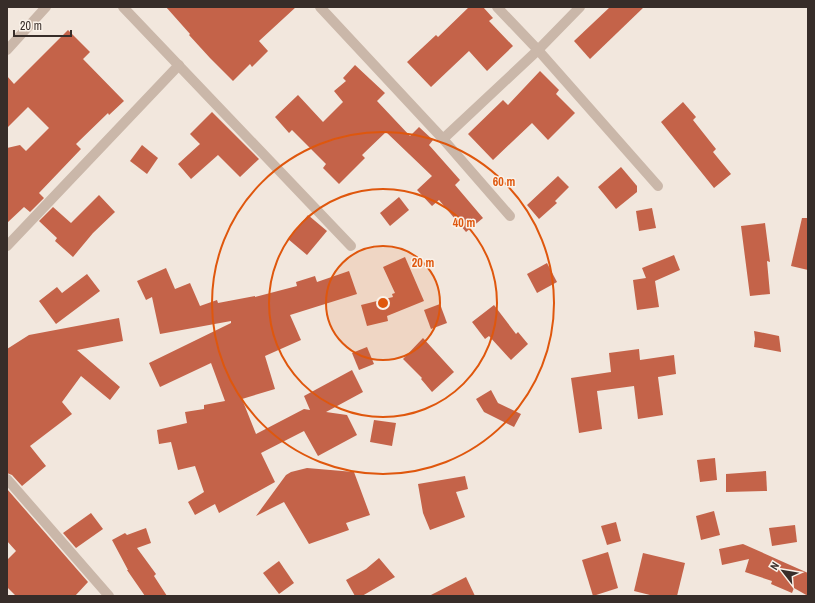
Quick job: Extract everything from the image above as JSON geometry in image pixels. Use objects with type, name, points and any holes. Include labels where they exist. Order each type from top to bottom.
[{"type":"street","points":[[7,50],[46,7]]},
{"type":"street","points":[[123,7],[351,246]]},
{"type":"street","points":[[320,7],[443,139],[510,216]]},
{"type":"street","points":[[497,7],[538,50],[658,186]]},
{"type":"street","points":[[443,139],[538,50],[580,7]]},
{"type":"street","points":[[7,246],[179,65]]},
{"type":"street","points":[[7,479],[109,596]]},
{"type":"building","points":[[166,7],[296,7],[259,41],[268,51],[252,67],[250,64],[233,81],[189,35],[190,34]]},
{"type":"building","points":[[469,7],[483,7],[493,18],[489,21],[513,46],[487,71],[469,51],[431,87],[407,62],[436,35],[438,37]]},
{"type":"building","points":[[610,7],[644,7],[590,59],[574,41]]},
{"type":"building","points":[[68,30],[90,52],[83,59],[124,101],[109,115],[108,113],[76,144],[81,149],[39,193],[44,198],[30,212],[24,207],[7,223],[7,148],[20,145],[26,151],[49,128],[28,107],[7,128],[7,76],[14,84]]},
{"type":"building","points":[[355,65],[385,93],[377,101],[410,136],[419,127],[433,140],[429,145],[460,180],[455,185],[483,218],[466,232],[439,200],[432,206],[417,190],[432,176],[386,132],[362,155],[365,158],[339,184],[323,168],[326,164],[292,130],[289,133],[275,117],[298,95],[323,122],[343,102],[334,91],[346,81],[343,78]]},
{"type":"building","points":[[540,71],[559,90],[556,94],[575,113],[548,140],[532,123],[493,160],[468,134],[503,100],[508,105]]},
{"type":"building","points":[[683,102],[696,117],[693,120],[716,149],[713,152],[731,174],[714,188],[661,122]]},
{"type":"building","points":[[212,112],[259,159],[240,177],[218,155],[191,179],[178,164],[200,144],[190,134]]},
{"type":"building","points":[[142,145],[158,158],[147,174],[130,161]]},
{"type":"building","points":[[621,167],[637,186],[637,192],[616,209],[598,187]]},
{"type":"building","points":[[558,176],[569,187],[555,201],[557,203],[539,219],[527,205]]},
{"type":"building","points":[[99,195],[115,212],[93,233],[73,257],[55,241],[57,238],[39,221],[53,207],[71,223]]},
{"type":"building","points":[[399,197],[409,210],[390,226],[380,213]]},
{"type":"building","points":[[652,208],[656,228],[639,231],[636,211]]},
{"type":"building","points":[[308,215],[327,231],[307,255],[288,239]]},
{"type":"building","points":[[802,218],[808,218],[808,270],[791,266]]},
{"type":"building","points":[[765,223],[770,262],[767,261],[770,294],[750,296],[741,226]]},
{"type":"building","points":[[674,255],[680,270],[655,281],[659,307],[637,310],[633,280],[646,278],[642,268]]},
{"type":"building","points":[[405,257],[424,301],[387,316],[388,321],[367,326],[361,305],[393,297],[392,294],[395,293],[383,267]]},
{"type":"building","points":[[547,263],[557,282],[537,293],[527,274]]},
{"type":"building","points":[[166,268],[175,289],[190,283],[200,306],[217,300],[218,303],[255,297],[297,286],[296,282],[315,276],[317,282],[349,271],[357,294],[290,315],[301,340],[265,356],[275,389],[242,399],[256,434],[304,409],[310,410],[304,396],[352,370],[363,392],[326,412],[347,415],[357,435],[318,456],[304,431],[261,453],[275,482],[219,513],[215,504],[195,515],[188,502],[204,492],[195,466],[178,470],[171,442],[159,444],[157,430],[187,423],[185,412],[204,409],[204,405],[225,401],[211,363],[160,387],[149,363],[231,323],[231,321],[160,334],[152,297],[146,300],[137,281]]},
{"type":"building","points":[[87,274],[100,291],[56,324],[39,301],[57,287],[62,293]]},
{"type":"building","points":[[440,304],[447,323],[431,329],[424,310]]},
{"type":"building","points":[[494,305],[516,334],[518,332],[528,344],[511,360],[489,336],[485,339],[472,322]]},
{"type":"building","points":[[119,318],[123,341],[77,350],[120,387],[110,400],[81,376],[62,402],[72,414],[30,446],[46,466],[22,486],[12,475],[7,473],[7,349],[29,335]]},
{"type":"building","points":[[754,331],[779,336],[781,352],[754,347]]},
{"type":"building","points":[[423,338],[454,372],[432,392],[421,379],[422,378],[403,359]]},
{"type":"building","points":[[367,347],[374,364],[359,370],[352,353]]},
{"type":"building","points":[[639,349],[640,360],[674,355],[676,374],[658,377],[663,415],[638,419],[634,386],[597,391],[602,429],[579,433],[571,378],[611,372],[609,353]]},
{"type":"building","points":[[491,390],[498,403],[521,414],[514,427],[484,412],[476,399]]},
{"type":"building","points":[[374,420],[396,423],[392,446],[370,442]]},
{"type":"building","points":[[715,458],[717,480],[700,482],[697,460]]},
{"type":"building","points":[[307,468],[354,472],[370,515],[346,523],[349,530],[309,544],[284,502],[256,516],[286,475],[291,472]]},
{"type":"building","points":[[766,471],[767,491],[726,492],[726,474]]},
{"type":"building","points":[[465,476],[468,489],[456,492],[465,517],[430,530],[423,513],[418,484]]},
{"type":"building","points":[[7,489],[88,582],[75,596],[16,596],[7,587],[7,560],[16,551],[7,541]]},
{"type":"building","points":[[714,511],[720,535],[701,540],[696,516]]},
{"type":"building","points":[[91,513],[103,529],[76,548],[63,533]]},
{"type":"building","points":[[616,522],[621,541],[607,545],[601,526]]},
{"type":"building","points":[[795,525],[797,542],[772,546],[769,528]]},
{"type":"building","points":[[146,528],[151,543],[137,548],[156,574],[154,576],[167,596],[145,596],[127,570],[112,540],[125,533],[127,535]]},
{"type":"building","points":[[743,544],[808,573],[808,596],[794,588],[792,593],[771,584],[772,581],[745,572],[749,559],[722,565],[719,549]]},
{"type":"building","points":[[608,552],[618,588],[593,596],[582,560]]},
{"type":"building","points":[[643,553],[685,563],[677,596],[654,596],[634,591]]},
{"type":"building","points":[[379,558],[395,577],[362,596],[355,596],[346,580],[366,569]]},
{"type":"building","points":[[279,561],[294,583],[279,594],[263,573]]},
{"type":"building","points":[[466,577],[475,596],[429,596]]}]
